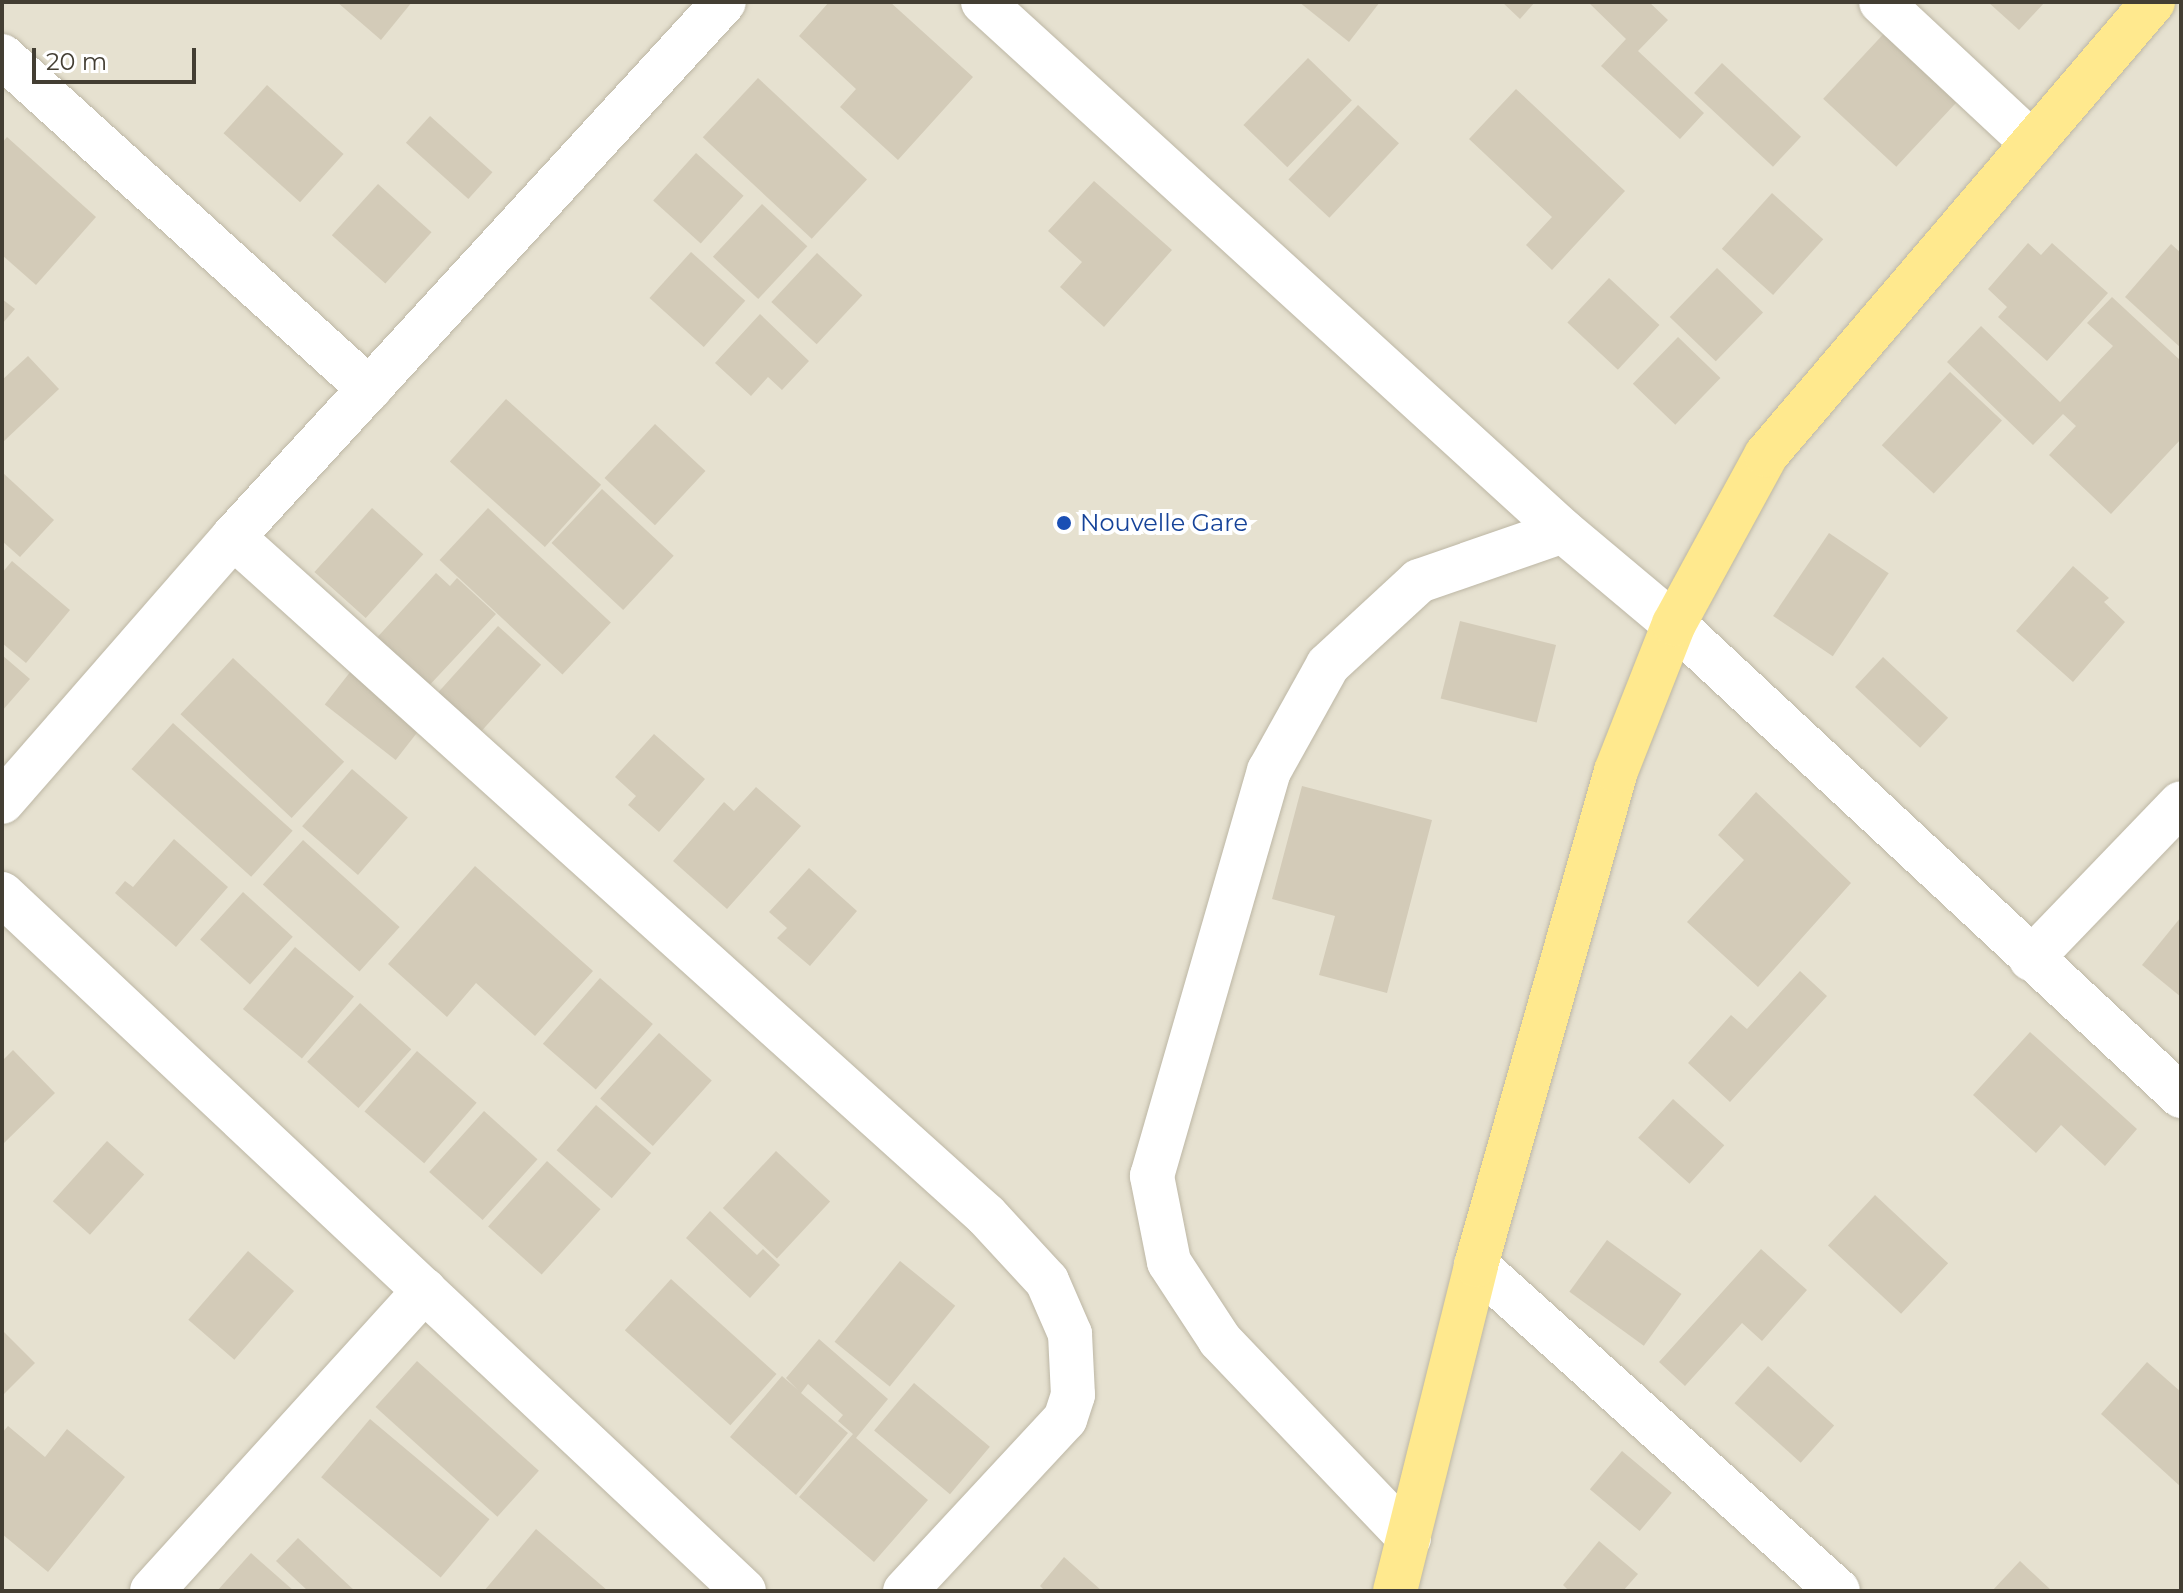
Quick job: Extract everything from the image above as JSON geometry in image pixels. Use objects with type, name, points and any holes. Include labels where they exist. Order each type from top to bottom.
[{"type":"main road","points":[[1395,1591],[1476,1265],[1616,771],[1674,624],[1766,455],[2153,2]]},
{"type":"street","points":[[2,802],[233,537],[724,2]]},
{"type":"street","points":[[983,2],[1563,531],[1674,624],[2181,1096]]},
{"type":"street","points":[[1881,2],[2032,143]]},
{"type":"street","points":[[2,56],[369,389]]},
{"type":"street","points":[[1409,1538],[1220,1340],[1169,1262],[1152,1176],[1269,771],[1328,665],[1419,581],[1563,531]]},
{"type":"street","points":[[233,537],[986,1215],[1047,1281],[1070,1334],[1073,1395],[1065,1419],[905,1591]]},
{"type":"street","points":[[2031,959],[2181,803]]},
{"type":"street","points":[[2,894],[744,1591]]},
{"type":"street","points":[[1476,1265],[1838,1591]]},
{"type":"street","points":[[152,1591],[425,1290]]},
{"type":"shaded area","points":[[2,2],[2181,2],[2181,1591],[2,1591]]},
{"type":"building","points":[[337,2],[412,2],[381,40]]},
{"type":"building","points":[[829,2],[890,2],[973,77],[898,160],[840,107],[856,89],[799,36]]},
{"type":"building","points":[[1299,2],[1380,2],[1349,42]]},
{"type":"building","points":[[1502,2],[1535,2],[1520,19]]},
{"type":"building","points":[[1588,2],[1649,2],[1668,20],[1638,51],[1704,113],[1680,139],[1601,66],[1626,39]]},
{"type":"building","points":[[1988,2],[2045,2],[2019,30]]},
{"type":"building","points":[[1890,27],[1963,95],[1896,167],[1823,99]]},
{"type":"building","points":[[1308,58],[1352,100],[1287,167],[1243,125]]},
{"type":"building","points":[[1722,63],[1801,137],[1773,167],[1694,93]]},
{"type":"building","points":[[758,78],[867,180],[812,239],[703,137]]},
{"type":"building","points":[[267,85],[344,154],[300,202],[224,133]]},
{"type":"building","points":[[1516,89],[1625,191],[1552,270],[1526,245],[1552,217],[1469,139]]},
{"type":"building","points":[[1358,105],[1399,143],[1329,218],[1288,180]]},
{"type":"building","points":[[430,116],[492,172],[468,199],[406,143]]},
{"type":"building","points":[[7,137],[96,217],[36,285],[2,255],[2,143]]},
{"type":"building","points":[[696,153],[744,196],[701,243],[653,201]]},
{"type":"building","points":[[1094,181],[1172,250],[1104,327],[1060,287],[1082,262],[1048,231]]},
{"type":"building","points":[[378,184],[432,232],[385,283],[332,235]]},
{"type":"building","points":[[1772,193],[1823,239],[1773,295],[1722,249]]},
{"type":"building","points":[[762,204],[807,246],[758,299],[713,257]]},
{"type":"building","points":[[2028,243],[2041,255],[2052,243],[2108,293],[2047,361],[1998,317],[2007,307],[1988,289]]},
{"type":"building","points":[[2171,244],[2181,253],[2181,348],[2125,297]]},
{"type":"building","points":[[691,252],[745,301],[704,347],[650,298]]},
{"type":"building","points":[[817,253],[862,295],[817,344],[771,302]]},
{"type":"building","points":[[1717,268],[1763,312],[1716,361],[1670,317]]},
{"type":"building","points":[[1609,278],[1659,325],[1618,370],[1567,323]]},
{"type":"building","points":[[2112,297],[2181,361],[2181,439],[2111,514],[2049,455],[2076,426],[2063,414],[2033,445],[1947,362],[1981,326],[2060,402],[2113,346],[2087,323]]},
{"type":"building","points":[[2,299],[15,309],[2,324]]},
{"type":"building","points":[[760,314],[809,361],[782,390],[768,377],[751,396],[715,363]]},
{"type":"building","points":[[1678,337],[1720,378],[1675,425],[1633,384]]},
{"type":"building","points":[[28,356],[59,389],[2,443],[2,380]]},
{"type":"building","points":[[1950,372],[2002,420],[1934,494],[1882,445]]},
{"type":"building","points":[[506,399],[601,485],[545,547],[450,461]]},
{"type":"building","points":[[655,424],[705,471],[655,525],[605,478]]},
{"type":"building","points":[[2,472],[54,520],[20,557],[2,541]]},
{"type":"building","points":[[602,489],[674,556],[623,610],[552,543]]},
{"type":"building","points":[[372,508],[423,554],[366,618],[314,572]]},
{"type":"building","points":[[488,508],[611,623],[562,675],[440,560]]},
{"type":"building","points":[[1829,533],[1889,573],[1833,656],[1773,616]]},
{"type":"building","points":[[12,561],[70,610],[26,663],[2,643],[2,573]]},
{"type":"building","points":[[2073,566],[2109,598],[2104,602],[2125,622],[2073,682],[2016,631]]},
{"type":"building","points":[[436,573],[450,586],[457,578],[496,614],[425,690],[373,642]]},
{"type":"building","points":[[1460,621],[1556,645],[1537,723],[1441,699]]},
{"type":"building","points":[[498,626],[541,665],[476,738],[432,699]]},
{"type":"building","points":[[2,655],[30,679],[2,711]]},
{"type":"building","points":[[1883,657],[1948,718],[1920,748],[1855,687]]},
{"type":"building","points":[[233,658],[344,762],[292,818],[180,714]]},
{"type":"building","points":[[358,662],[429,717],[396,760],[325,705]]},
{"type":"building","points":[[173,723],[293,831],[251,877],[132,769]]},
{"type":"building","points":[[654,734],[705,779],[659,832],[628,805],[636,796],[615,777]]},
{"type":"building","points":[[352,769],[408,818],[358,875],[302,826]]},
{"type":"building","points":[[1302,786],[1432,820],[1387,993],[1319,975],[1335,916],[1272,899]]},
{"type":"building","points":[[756,787],[801,826],[727,909],[673,861],[724,802],[734,811]]},
{"type":"building","points":[[1756,792],[1851,883],[1758,987],[1687,922],[1744,860],[1718,835]]},
{"type":"building","points":[[174,839],[228,887],[176,947],[115,893],[125,881],[133,887]]},
{"type":"building","points":[[303,840],[400,927],[359,972],[263,885]]},
{"type":"building","points":[[475,866],[593,971],[535,1036],[476,983],[447,1017],[388,964]]},
{"type":"building","points":[[809,868],[857,911],[810,966],[777,938],[787,928],[769,912]]},
{"type":"building","points":[[243,892],[293,937],[250,984],[200,940]]},
{"type":"building","points":[[2181,917],[2181,997],[2142,965]]},
{"type":"building","points":[[295,947],[354,996],[302,1059],[243,1009]]},
{"type":"building","points":[[1800,971],[1827,996],[1730,1102],[1688,1063],[1731,1015],[1747,1029]]},
{"type":"building","points":[[600,978],[653,1024],[596,1090],[543,1044]]},
{"type":"building","points":[[360,1003],[411,1049],[358,1108],[307,1062]]},
{"type":"building","points":[[2030,1032],[2137,1129],[2105,1166],[2061,1125],[2036,1153],[1973,1095]]},
{"type":"building","points":[[659,1033],[712,1081],[653,1146],[600,1098]]},
{"type":"building","points":[[13,1050],[55,1093],[2,1145],[2,1061]]},
{"type":"building","points":[[417,1051],[477,1103],[424,1163],[365,1111]]},
{"type":"building","points":[[1673,1099],[1724,1145],[1689,1184],[1638,1138]]},
{"type":"building","points":[[596,1105],[651,1153],[612,1198],[557,1150]]},
{"type":"building","points":[[484,1111],[538,1159],[483,1220],[429,1172]]},
{"type":"building","points":[[107,1141],[144,1174],[90,1235],[53,1201]]},
{"type":"building","points":[[776,1151],[830,1201],[777,1259],[723,1208]]},
{"type":"building","points":[[547,1161],[601,1209],[542,1275],[488,1226]]},
{"type":"building","points":[[1875,1195],[1948,1263],[1901,1314],[1828,1245]]},
{"type":"building","points":[[710,1211],[757,1255],[763,1249],[780,1265],[750,1298],[686,1238]]},
{"type":"building","points":[[1607,1240],[1681,1294],[1644,1346],[1569,1292]]},
{"type":"building","points":[[1761,1249],[1807,1290],[1762,1341],[1742,1323],[1685,1386],[1659,1362]]},
{"type":"building","points":[[248,1251],[294,1291],[234,1360],[188,1320]]},
{"type":"building","points":[[900,1261],[955,1306],[890,1387],[835,1342]]},
{"type":"building","points":[[671,1279],[777,1374],[730,1425],[625,1330]]},
{"type":"building","points":[[2,1330],[35,1363],[2,1396]]},
{"type":"building","points":[[819,1339],[888,1399],[856,1438],[928,1500],[874,1562],[799,1497],[853,1434],[838,1421],[843,1415],[808,1384],[801,1393],[848,1433],[796,1495],[730,1437],[782,1376],[798,1390],[786,1378]]},
{"type":"building","points":[[417,1361],[539,1471],[497,1517],[376,1407]]},
{"type":"building","points":[[2147,1362],[2181,1392],[2181,1487],[2101,1414]]},
{"type":"building","points":[[1768,1366],[1834,1426],[1801,1463],[1735,1403]]},
{"type":"building","points":[[914,1383],[990,1447],[950,1494],[874,1430]]},
{"type":"building","points":[[370,1419],[490,1519],[441,1577],[321,1477]]},
{"type":"building","points":[[8,1426],[45,1457],[67,1429],[125,1477],[48,1572],[2,1534],[2,1433]]},
{"type":"building","points":[[1622,1451],[1672,1493],[1640,1531],[1590,1489]]},
{"type":"building","points":[[536,1529],[608,1591],[484,1591]]},
{"type":"building","points":[[298,1538],[355,1591],[308,1591],[276,1561]]},
{"type":"building","points":[[1599,1541],[1638,1574],[1623,1591],[1569,1591],[1563,1585]]},
{"type":"building","points":[[251,1553],[294,1591],[217,1591]]},
{"type":"building","points":[[1064,1557],[1102,1591],[1045,1591],[1040,1586]]},
{"type":"building","points":[[2020,1561],[2052,1591],[1992,1591]]},
{"type":"place","name":"Nouvelle Gare","points":[[1064,523]]}]
